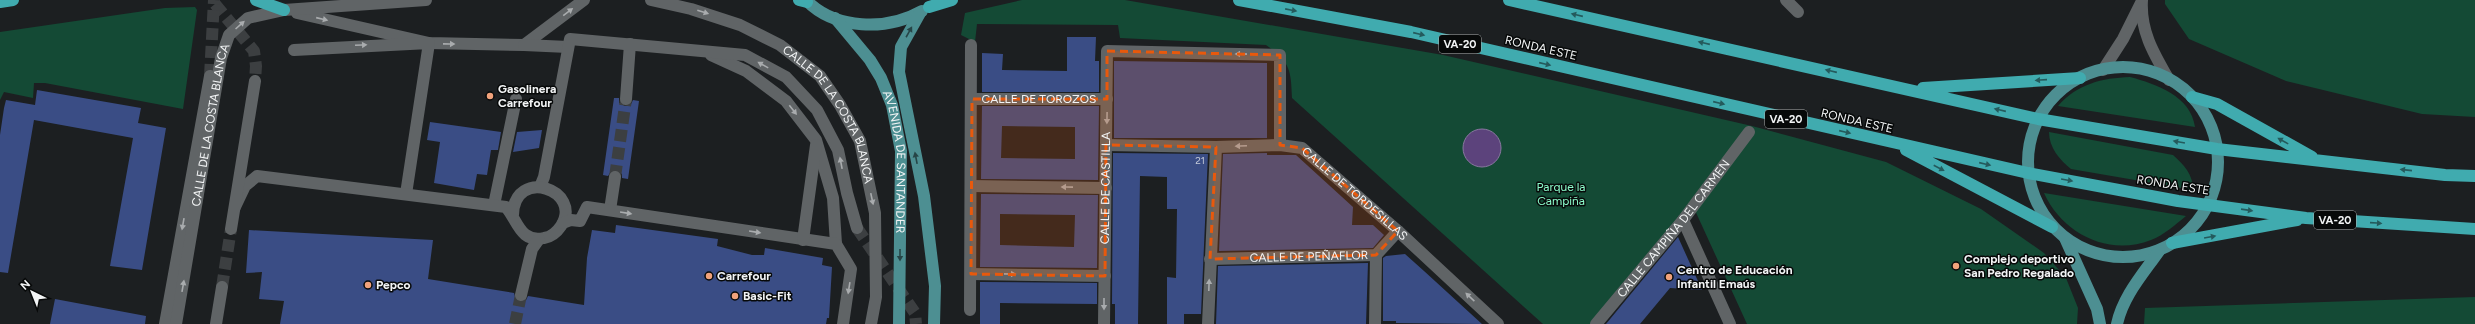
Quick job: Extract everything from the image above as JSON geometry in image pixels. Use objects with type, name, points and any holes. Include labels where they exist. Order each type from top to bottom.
[{"type":"highway","points":[[0,2],[13,0]]},
{"type":"highway","points":[[256,0],[284,10]]},
{"type":"highway","points":[[928,6],[952,0]]},
{"type":"highway","name":"RONDA ESTE","points":[[1239,0],[1410,32],[2028,173],[2208,204],[2306,218],[2475,229]]},
{"type":"highway","points":[[1509,0],[1912,89],[2038,119],[2217,149],[2445,175],[2475,176]]},
{"type":"highway","points":[[1912,89],[2080,78]]},
{"type":"highway","points":[[2192,97],[2217,104],[2317,160]]},
{"type":"highway","points":[[1892,143],[2052,227]]},
{"type":"highway","points":[[2172,243],[2306,218]]},
{"type":"main road","points":[[804,1],[835,18],[854,24],[874,25],[893,23],[928,6]]},
{"type":"main road","name":"AVENIDA DE SANTANDER","points":[[928,6],[901,47],[899,72],[924,196],[935,286],[934,324]]},
{"type":"main road","name":"AVENIDA DE SANTANDER","points":[[835,18],[870,60],[881,78],[892,105],[901,151],[899,324]]},
{"type":"main road","points":[[2138,68],[2169,80],[2192,97],[2209,121],[2217,149],[2217,177],[2208,204],[2190,230],[2159,251],[2140,256],[2113,257],[2088,251],[2065,238],[2052,227],[2036,202],[2028,173],[2030,145],[2038,119],[2056,95],[2080,78],[2104,70],[2138,68]]},
{"type":"main road","points":[[2065,238],[2096,309],[2100,324]]},
{"type":"main road","points":[[2118,324],[2120,311],[2159,251]]},
{"type":"street","name":"CALLE DE LA COSTA BLANCA","points":[[176,324],[221,58],[229,35],[248,18],[284,10],[426,0]]},
{"type":"street","points":[[524,45],[584,0]]},
{"type":"street","name":"CALLE DE LA COSTA BLANCA","points":[[651,0],[691,9],[740,25],[780,45],[820,76],[840,105],[860,141],[876,213],[876,297],[871,324]]},
{"type":"street","points":[[1786,0],[1798,12]]},
{"type":"street","points":[[2104,70],[2123,39],[2142,1]]},
{"type":"street","points":[[2142,1],[2142,15],[2150,46],[2169,80]]},
{"type":"street","points":[[284,10],[429,43]]},
{"type":"street","points":[[544,184],[570,39],[745,55],[786,77],[817,110],[838,150],[847,193],[857,228]]},
{"type":"street","points":[[406,194],[429,43]]},
{"type":"street","points":[[294,50],[429,43],[568,47]]},
{"type":"street","points":[[626,99],[630,44]]},
{"type":"street","points":[[970,310],[972,186],[971,45]]},
{"type":"street","points":[[702,51],[746,71],[786,101],[816,140],[833,198],[836,244],[851,269],[843,324]]},
{"type":"street","name":"CALLE DE CASTILLA","points":[[1104,324],[1107,51],[1280,55],[1280,145]]},
{"type":"street","name":"CALLE DE LA COSTA BLANCA","points":[[165,324],[210,76]]},
{"type":"street","points":[[231,229],[255,81]]},
{"type":"street","points":[[494,205],[516,99]]},
{"type":"street","name":"CALLE DE TOROZOS","points":[[972,99],[1107,99]]},
{"type":"street","name":"CALLE CAMPIÑA DEL CARMEN","points":[[1596,324],[1683,220],[1749,132]]},
{"type":"street","points":[[803,240],[816,140]]},
{"type":"street","name":"CALLE DE TORDESILLAS","points":[[1106,145],[1216,147],[1280,145],[1302,148],[1398,231],[1498,324]]},
{"type":"street","points":[[1208,324],[1216,147]]},
{"type":"street","points":[[235,207],[245,186],[257,176],[511,208]]},
{"type":"street","points":[[610,210],[615,177]]},
{"type":"street","points":[[511,208],[525,191],[544,184]]},
{"type":"street","points":[[544,184],[561,199],[566,219]]},
{"type":"street","points":[[972,186],[1106,188]]},
{"type":"street","points":[[566,219],[580,221],[588,207],[836,244]]},
{"type":"street","points":[[511,208],[518,228],[533,242]]},
{"type":"street","points":[[533,242],[553,235],[566,219]]},
{"type":"street","points":[[1683,220],[1730,324]]},
{"type":"street","name":"CALLE DE PEÑAFLOR","points":[[1210,258],[1376,255],[1398,231]]},
{"type":"street","points":[[522,295],[533,242]]},
{"type":"street","points":[[1375,324],[1376,255]]},
{"type":"street","points":[[971,274],[1105,276]]},
{"type":"street","points":[[216,324],[222,287]]},
{"type":"highlighted area","points":[[1107,51],[1280,55],[1280,145],[1302,148],[1398,231],[1376,255],[1210,259],[1216,147],[1106,145],[1105,276],[971,274],[972,99],[1107,99]]},
{"type":"green space","name":"Parque la Campiña","points":[[1022,0],[1125,0],[1443,55],[1752,126],[1886,162],[1981,209],[2044,253],[2066,278],[2078,308],[2077,324],[1747,324],[1693,206],[1596,324],[1543,324],[1292,98],[1291,80],[1288,67],[1280,56],[1266,45],[1120,38],[1118,25],[977,24],[975,42],[961,35],[965,13]]},
{"type":"green space","points":[[2165,0],[2475,0],[2475,117],[2422,114],[2286,81],[2189,39],[2165,4]]},
{"type":"green space","points":[[195,7],[197,10],[183,109],[45,83],[34,83],[33,98],[4,92],[0,100],[0,32],[165,8]]},
{"type":"green space","points":[[2130,77],[2151,83],[2180,99],[2192,116],[2195,127],[2058,106],[2065,98],[2082,87],[2100,81]]},
{"type":"green space","points":[[2049,132],[2173,155],[2184,166],[2190,175],[2193,190],[2071,169],[2063,162],[2053,148],[2049,138]]},
{"type":"green space","points":[[2044,193],[2186,216],[2165,233],[2151,240],[2135,245],[2103,243],[2088,238],[2074,230],[2062,220]]},
{"type":"green space","points":[[2475,297],[2475,324],[2144,324],[2145,308]]},
{"type":"shaded area","points":[[1478,129],[1486,129],[1496,134],[1500,141],[1500,155],[1496,162],[1486,167],[1478,167],[1468,162],[1466,159],[1463,152],[1463,144],[1468,134],[1471,132]]},
{"type":"building","points":[[1067,37],[1096,37],[1095,61],[1099,61],[1099,92],[982,92],[982,53],[1003,54],[1002,70],[1067,71]]},
{"type":"building","points":[[1114,61],[1267,63],[1267,138],[1114,138]]},
{"type":"building","points":[[37,90],[141,108],[138,123],[166,128],[142,270],[110,266],[133,138],[34,120],[8,273],[0,272],[0,135],[4,108],[6,100],[35,105]]},
{"type":"building","points":[[614,98],[619,98],[619,103],[625,106],[630,106],[633,100],[639,101],[628,179],[622,178],[622,174],[616,170],[612,170],[608,176],[603,175]]},
{"type":"building","points":[[982,106],[1099,106],[1098,180],[981,179]],"holes":[[[1002,126],[1075,127],[1075,159],[1001,158]]]},
{"type":"building","points":[[430,122],[501,132],[498,150],[491,150],[487,175],[477,174],[474,190],[434,183],[440,142],[427,140]]},
{"type":"building","points":[[542,130],[539,148],[513,152],[517,132]]},
{"type":"building","points":[[1113,153],[1208,154],[1201,314],[1184,314],[1184,324],[1167,324],[1167,277],[1176,278],[1177,209],[1167,209],[1167,177],[1140,176],[1138,324],[1115,324],[1115,304],[1112,304]]},
{"type":"building","points":[[1267,153],[1267,155],[1296,155],[1353,207],[1352,225],[1373,225],[1384,235],[1373,248],[1219,251],[1223,154]]},
{"type":"building","points":[[981,194],[1098,195],[1097,268],[980,267]],"holes":[[[1000,214],[1075,215],[1074,247],[1000,245]]]},
{"type":"building","name":"Carrefour","points":[[616,225],[718,239],[717,246],[752,255],[764,255],[765,248],[823,258],[822,265],[832,267],[829,318],[827,318],[826,324],[280,324],[284,301],[259,299],[262,272],[246,273],[249,230],[433,240],[428,279],[514,293],[516,300],[520,302],[526,300],[528,296],[584,305],[587,258],[592,230],[615,233]]},
{"type":"building","points":[[1678,237],[1702,290],[1670,288],[1640,324],[1606,324]]},
{"type":"building","points":[[1405,254],[1482,324],[1396,323],[1396,321],[1383,321],[1383,258],[1386,256]]},
{"type":"building","points":[[1368,263],[1366,324],[1216,324],[1218,266]]},
{"type":"building","points":[[980,282],[1097,283],[1097,304],[1000,303],[1000,324],[980,324]]},
{"type":"building","points":[[55,299],[146,316],[145,324],[50,324]]},
{"type":"tunnel","points":[[210,76],[214,0]]},
{"type":"tunnel","points":[[215,4],[254,51],[256,66],[255,81]]},
{"type":"tunnel","points":[[615,177],[626,99]]},
{"type":"tunnel","points":[[857,228],[915,313],[916,324]]},
{"type":"tunnel","points":[[222,287],[231,229]]},
{"type":"tunnel","points":[[515,324],[521,295]]},
{"type":"place","name":"Gasolinera Carrefour","points":[[490,96]]},
{"type":"place","name":"Complejo deportivo San Pedro Regalado","points":[[1956,266]]},
{"type":"place","name":"Carrefour","points":[[709,276]]},
{"type":"place","name":"Centro de Educación Infantil Emaús","points":[[1669,277]]},
{"type":"place","name":"Pepco","points":[[368,285]]},
{"type":"place","name":"Basic-Fit","points":[[735,296]]}]
